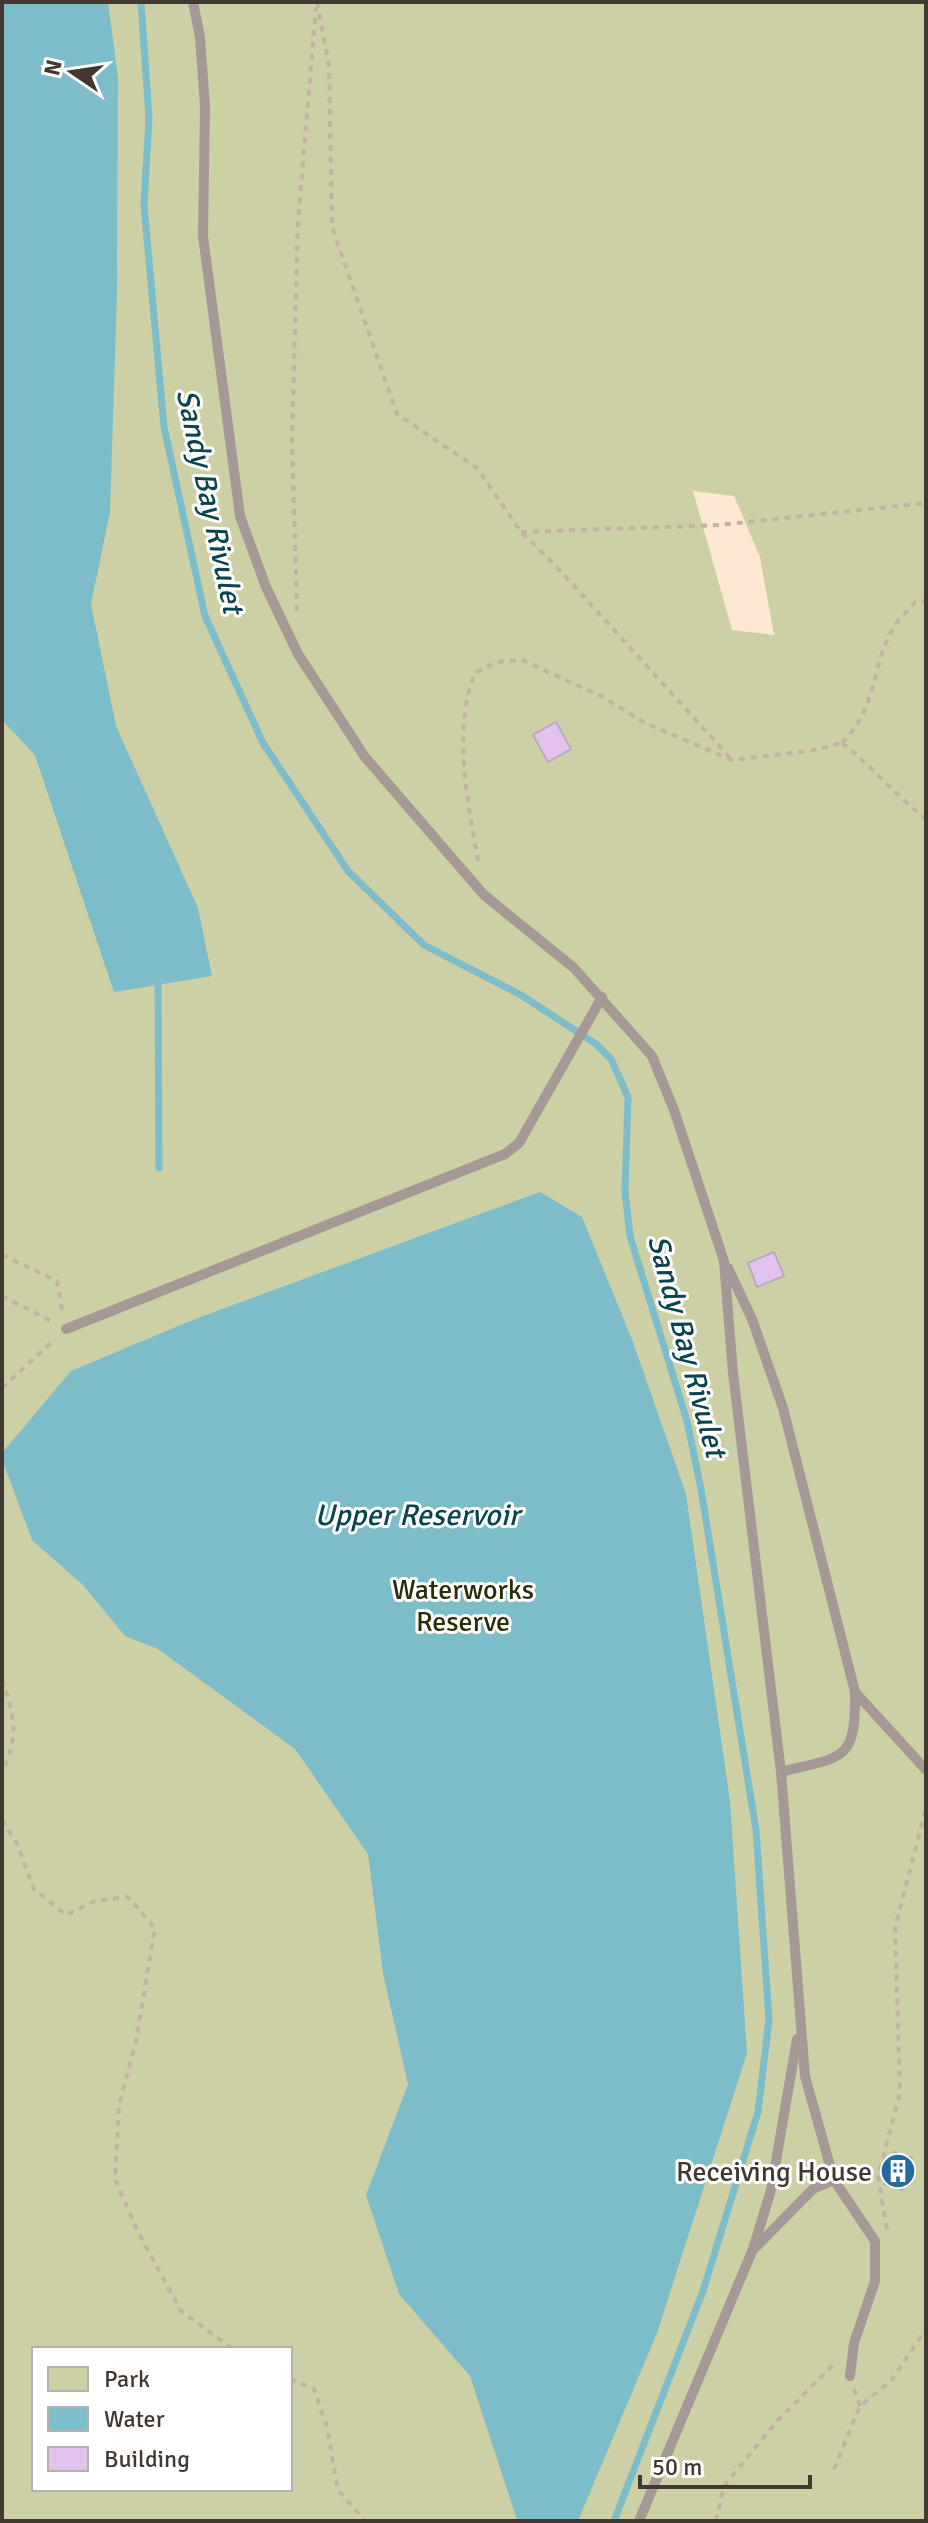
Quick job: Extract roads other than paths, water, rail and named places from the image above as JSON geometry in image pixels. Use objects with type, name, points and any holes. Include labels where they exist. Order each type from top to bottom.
[{"type":"lane","points":[[193,2],[200,37],[205,106],[203,236],[240,516],[266,587],[306,667],[365,757],[484,895],[574,968],[652,1056],[674,1110],[724,1261],[752,1319],[783,1408],[855,1692],[855,1722],[848,1749],[837,1758],[781,1772]]},
{"type":"lane","points":[[66,1329],[505,1154],[519,1143],[602,997]]},
{"type":"lane","points":[[724,1261],[733,1373],[781,1772],[805,2076],[834,2180],[875,2241],[875,2281],[854,2343],[850,2376]]},
{"type":"lane","points":[[855,1692],[926,1770]]},
{"type":"lane","points":[[639,2521],[753,2249],[773,2177],[799,2027]]},
{"type":"lane","points":[[753,2249],[813,2189],[834,2180]]},
{"type":"water","points":[[2,2],[108,2],[118,78],[117,292],[110,512],[91,604],[116,726],[198,908],[212,976],[114,992],[35,755],[2,720]]},
{"type":"water","name":"Upper Reservoir","points":[[540,1192],[582,1217],[633,1342],[686,1494],[730,1801],[747,2053],[657,2333],[578,2521],[517,2520],[470,2376],[399,2294],[366,2195],[408,2084],[383,1973],[368,1854],[295,1749],[158,1649],[125,1636],[83,1585],[32,1540],[2,1459],[2,1453],[71,1371],[195,1319]]},
{"type":"waterway","name":"Sandy Bay Rivulet","points":[[141,2],[149,118],[144,205],[164,427],[205,616],[263,743],[348,871],[424,945],[521,995],[596,1044],[611,1059],[628,1097],[625,1192],[630,1236],[687,1421],[701,1489],[756,1830],[769,2019],[758,2112],[703,2291],[614,2521]]},
{"type":"waterway","points":[[158,985],[159,1168]]},
{"type":"place","name":"Receiving House","points":[[898,2171]]},
{"type":"park label","name":"Waterworks Reserve","points":[[463,1605]]}]
